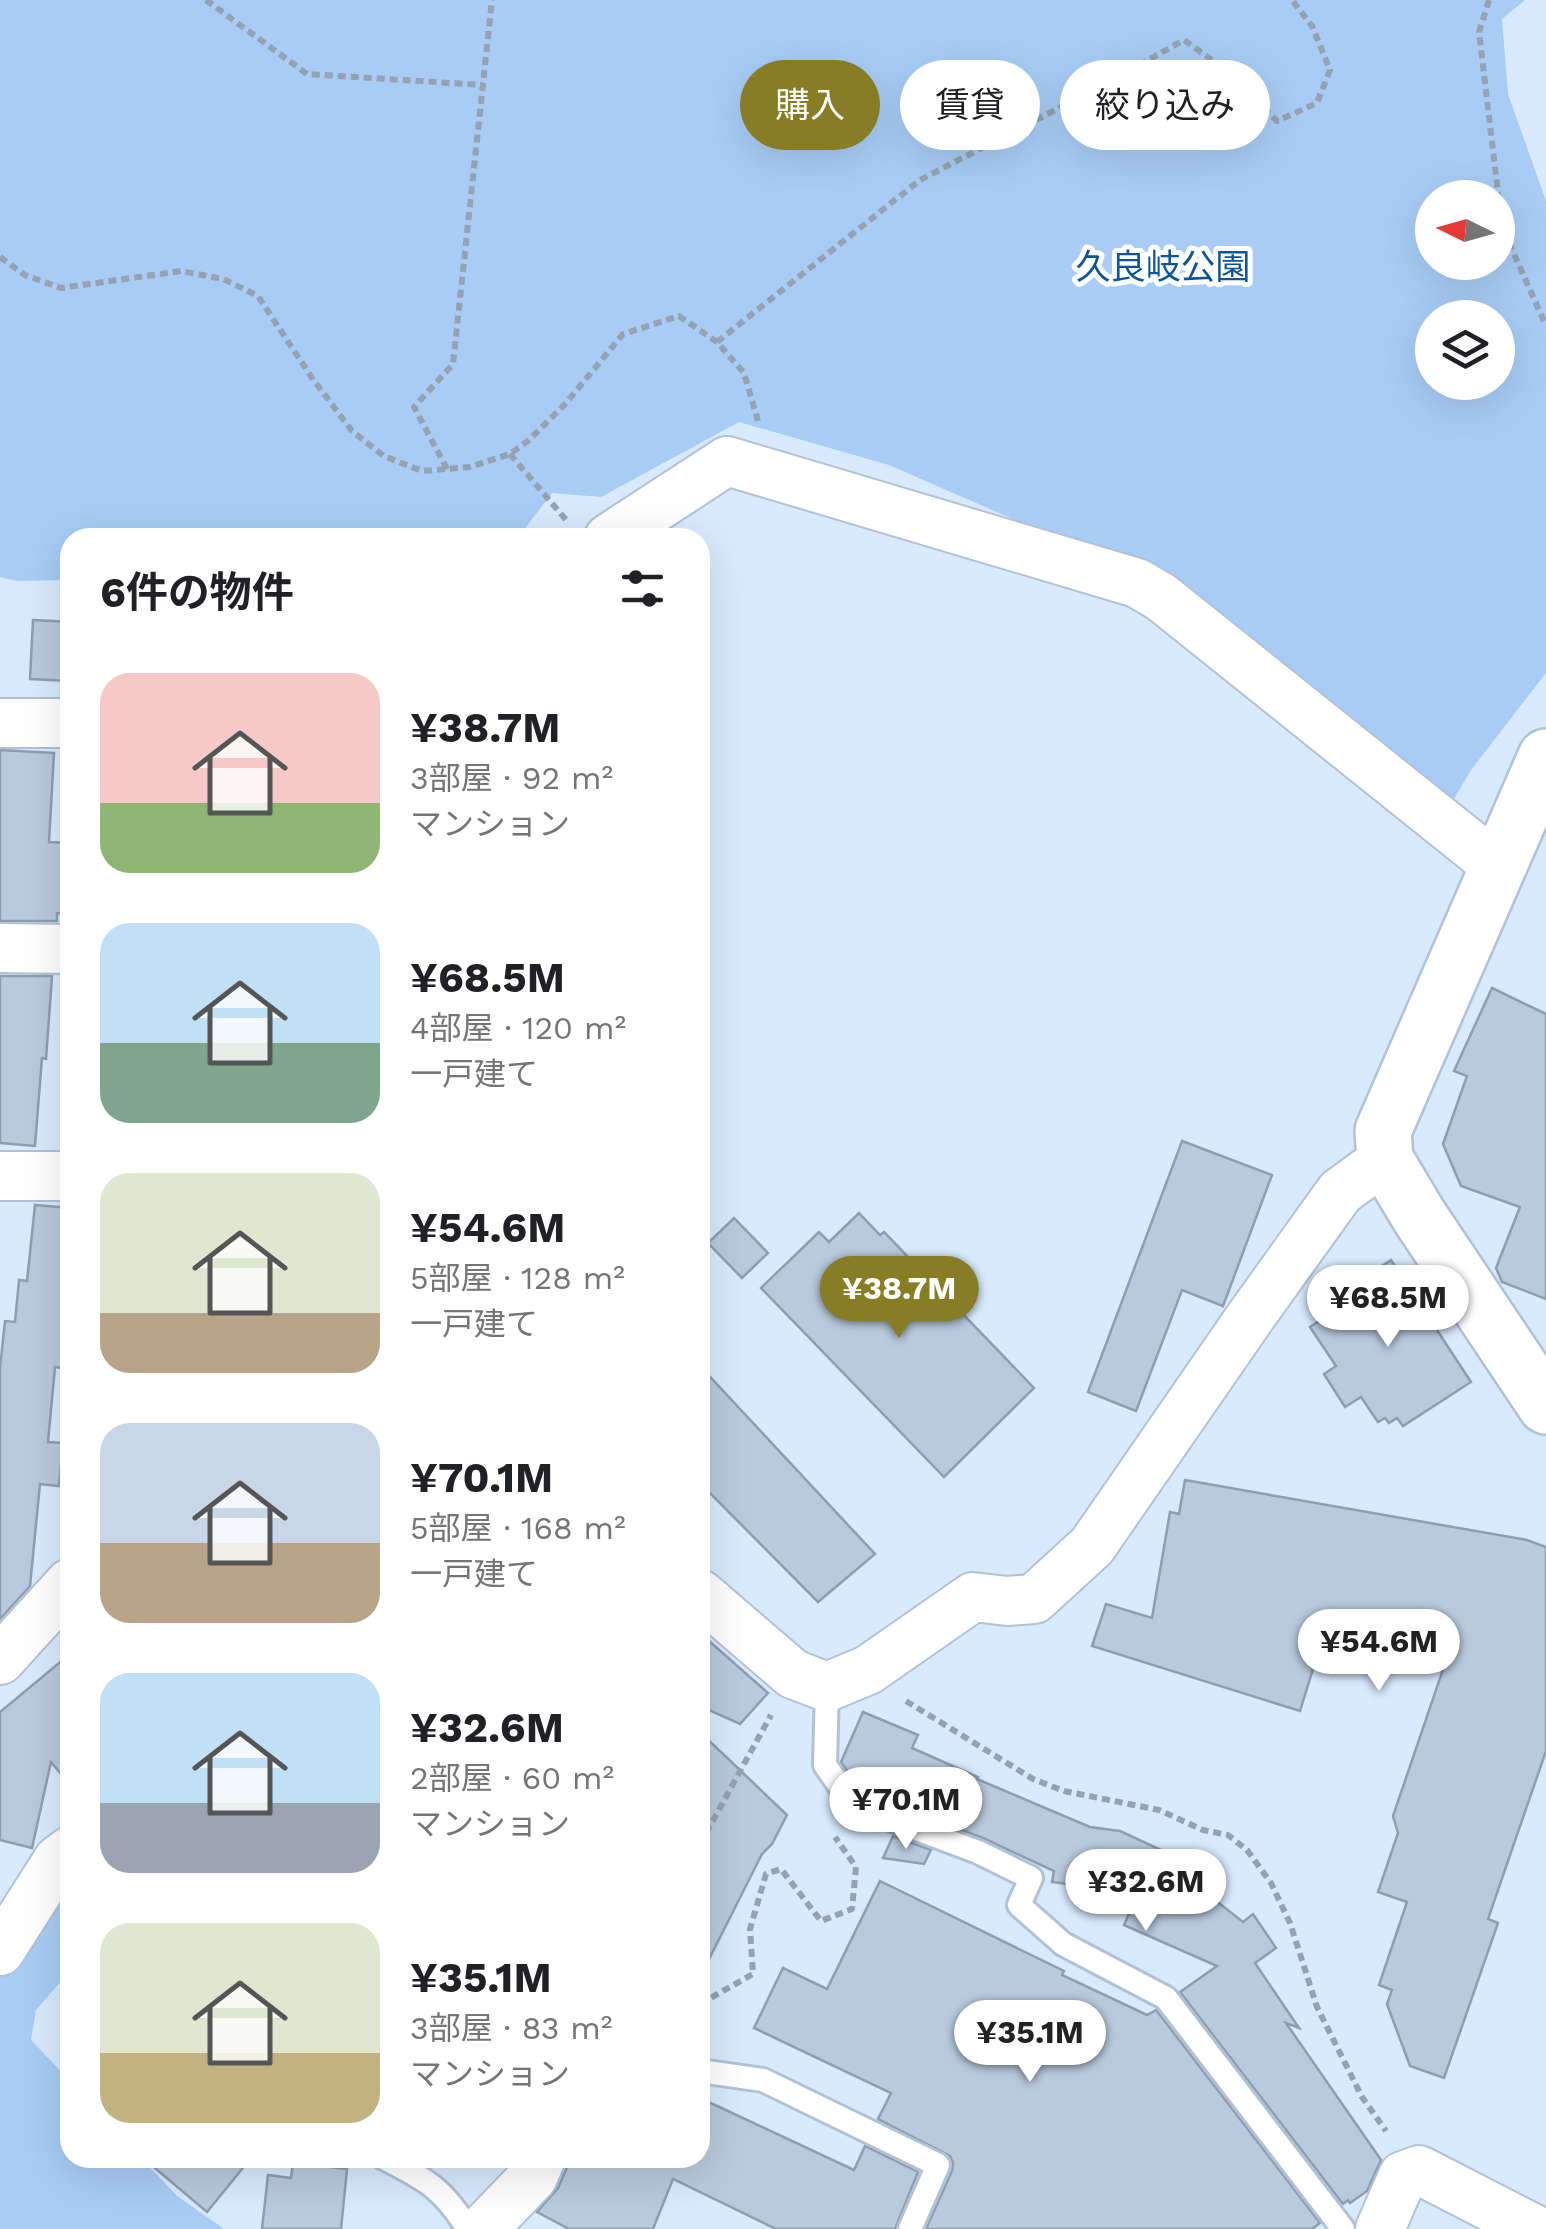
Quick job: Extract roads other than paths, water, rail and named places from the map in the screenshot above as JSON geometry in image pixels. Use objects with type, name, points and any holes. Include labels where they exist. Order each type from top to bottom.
[{"type":"street","points":[[593,528],[726,462],[1137,582],[1497,866]]},
{"type":"street","points":[[0,723],[60,723]]},
{"type":"street","points":[[1546,758],[1383,1131],[1386,1159],[1419,1216],[1546,1406]]},
{"type":"street","points":[[0,948],[60,949]]},
{"type":"street","points":[[710,1601],[826,1679],[868,1670],[973,1597],[1007,1601],[1034,1598],[1092,1546],[1340,1192],[1386,1159]]},
{"type":"street","points":[[0,1176],[60,1176]]},
{"type":"street","points":[[0,1660],[60,1594]]},
{"type":"street","points":[[0,1951],[60,1858]]},
{"type":"street","points":[[484,2229],[534,2177],[538,2168]]},
{"type":"street","points":[[1380,2229],[1403,2176],[1419,2170],[1534,2229]]},
{"type":"lane","points":[[826,1679],[824,1765],[853,1805],[978,1852],[1030,1878],[1019,1905],[1063,1944],[1166,1998],[1343,2229]]},
{"type":"lane","points":[[710,2072],[763,2080],[938,2165],[910,2229]]},
{"type":"lane","points":[[403,2168],[430,2182],[454,2206],[468,2229]]},
{"type":"park label","name":"久良岐公園","points":[[1163,267]]}]
